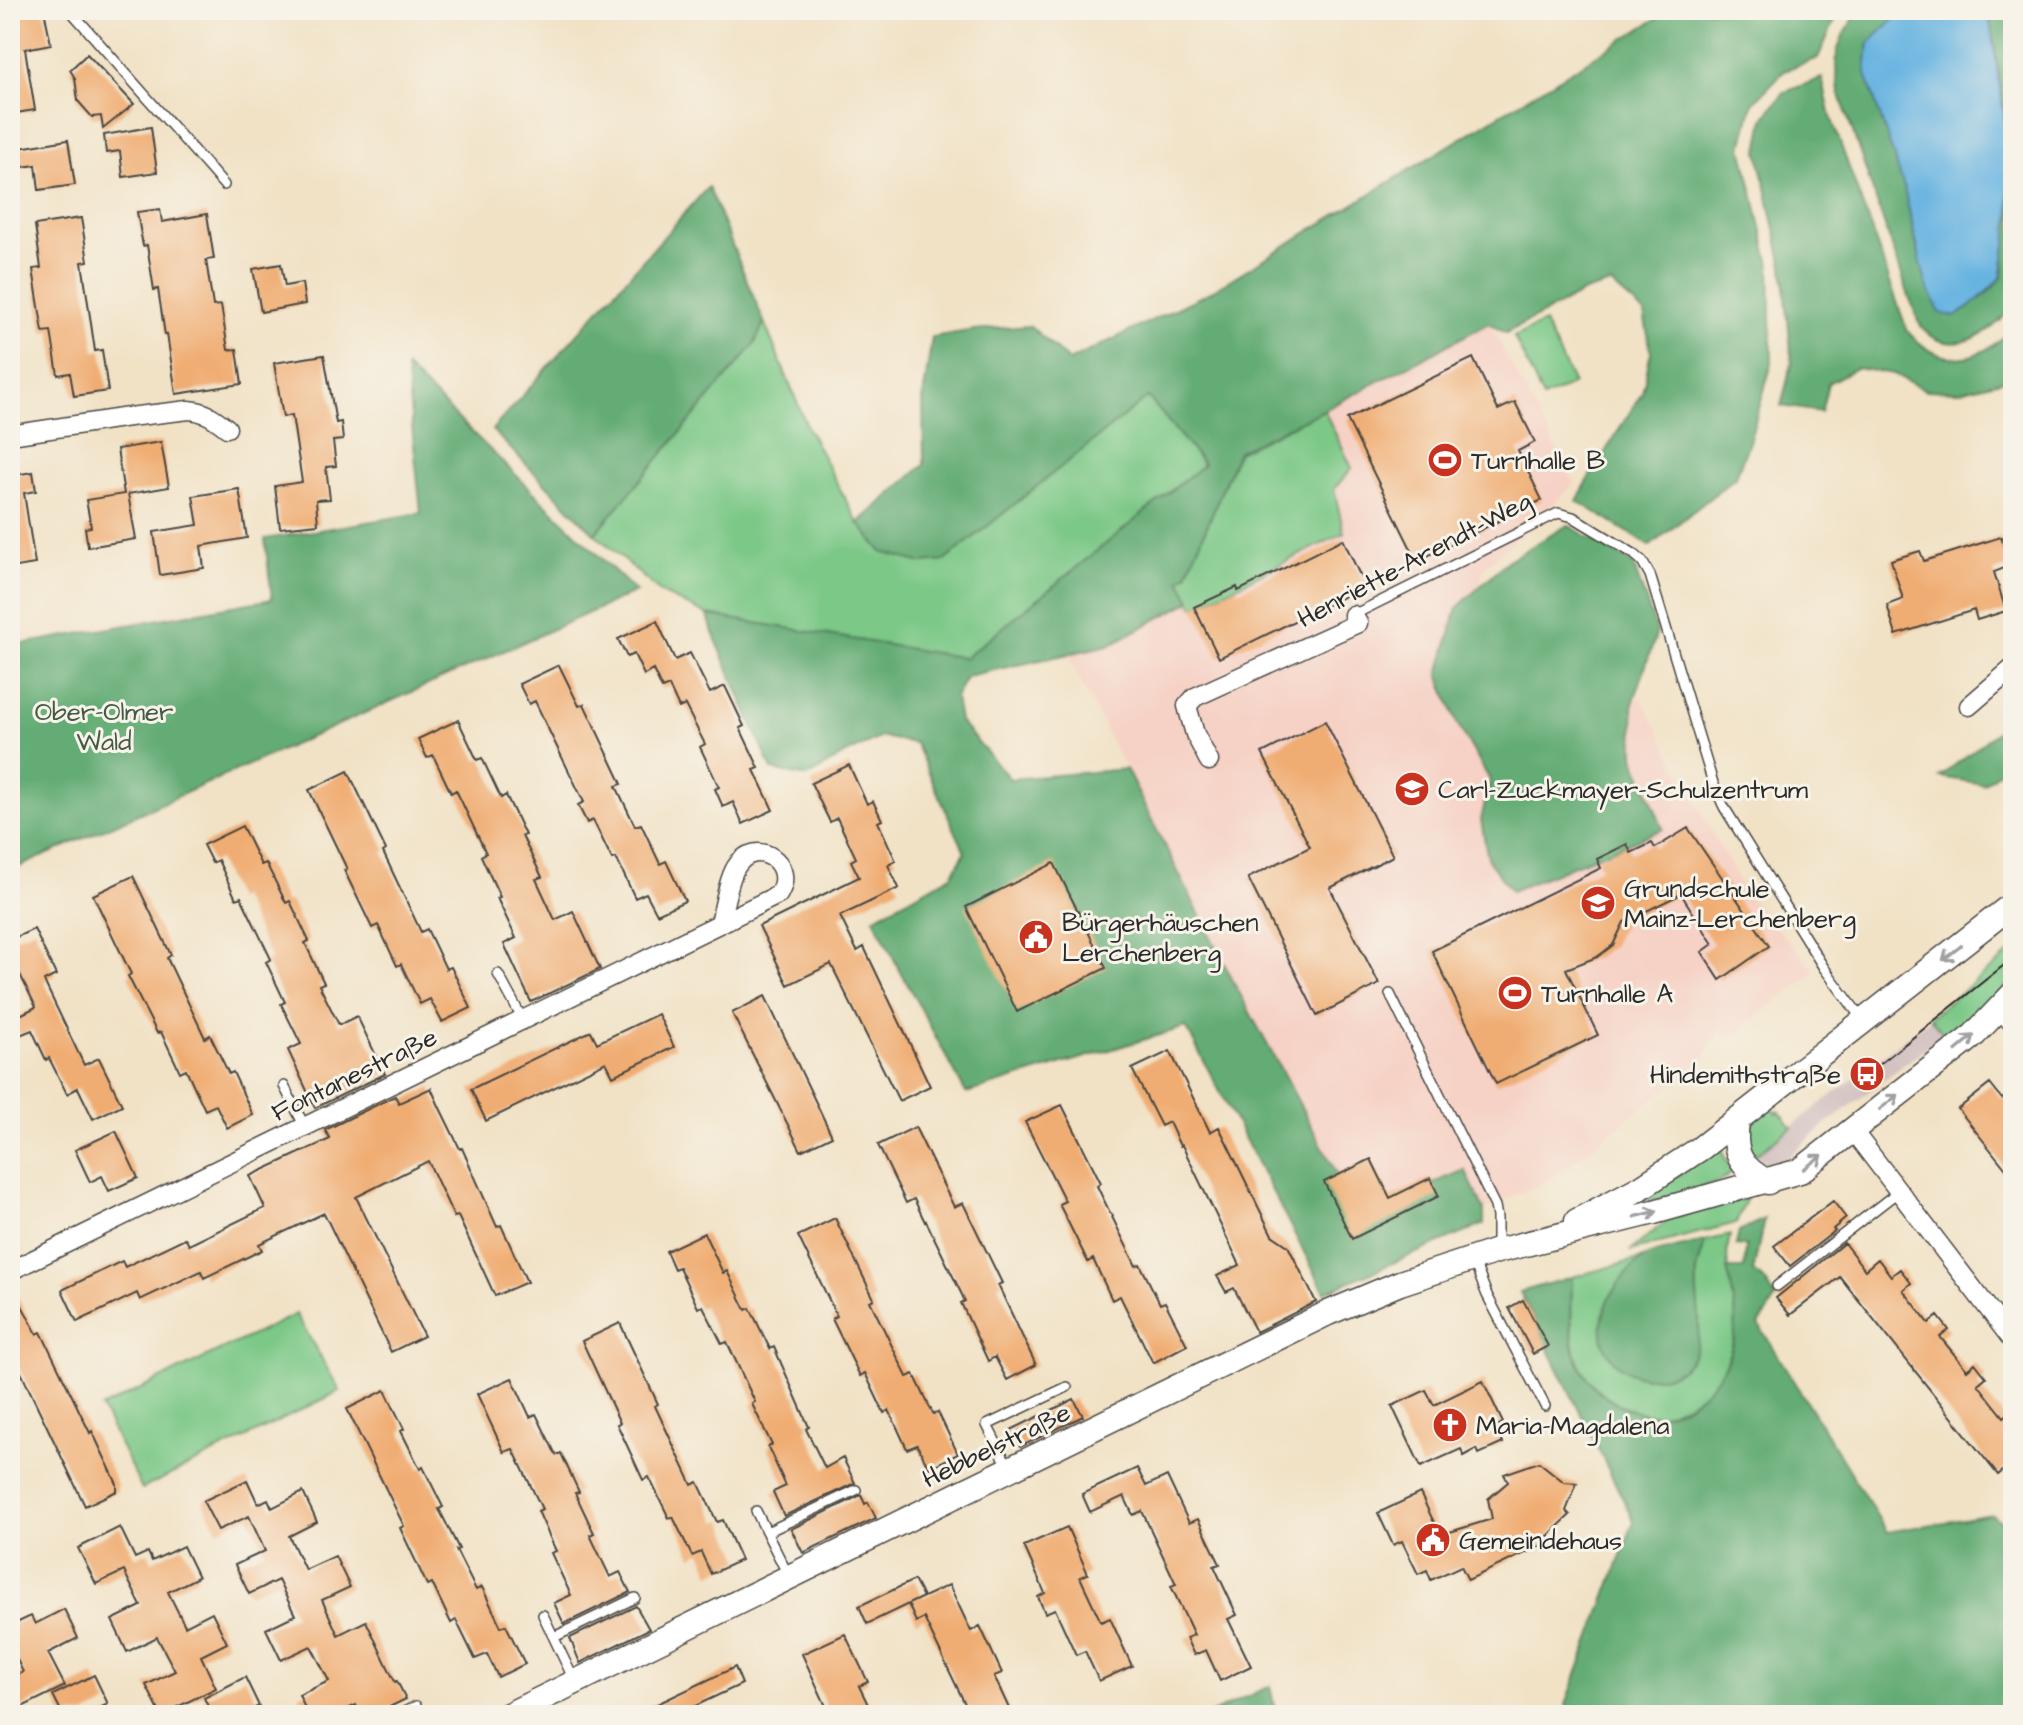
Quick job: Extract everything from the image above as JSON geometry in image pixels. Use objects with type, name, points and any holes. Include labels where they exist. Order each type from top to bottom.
[{"type":"street","points":[[10,435],[189,410],[210,415],[227,428]]},
{"type":"street","name":"Henriette-Arendt-Weg","points":[[1209,761],[1195,734],[1187,706],[1195,697],[1358,623],[1353,615]]},
{"type":"street","points":[[1969,706],[2013,668]]},
{"type":"street","points":[[1506,1249],[1587,1216],[1640,1188],[1701,1148],[2013,904]]},
{"type":"street","name":"Fontanestraße","points":[[10,1271],[720,923]]},
{"type":"street","points":[[1506,1249],[1768,1182],[1800,1171],[2009,1009]]},
{"type":"street","points":[[1737,1121],[1735,1140],[1740,1159],[1747,1168],[1768,1182]]},
{"type":"street","points":[[1853,1131],[2013,1341]]},
{"type":"street","name":"Hebbelstraße","points":[[508,1715],[1328,1313],[1400,1283],[1506,1249]]},
{"type":"lane","points":[[70,10],[224,185]]},
{"type":"lane","name":"Henriette-Arendt-Weg","points":[[1353,615],[1558,513],[1573,517],[1634,554],[1650,575],[1713,783],[1724,807],[1824,968],[1864,1021]]},
{"type":"lane","points":[[498,974],[523,1020]]},
{"type":"lane","points":[[1390,994],[1495,1206],[1506,1249]]},
{"type":"lane","points":[[284,1086],[305,1127]]},
{"type":"lane","points":[[1777,1286],[1899,1191]]},
{"type":"lane","points":[[1473,1259],[1487,1295],[1545,1406]]},
{"type":"lane","points":[[1009,1470],[987,1425],[1067,1387]]},
{"type":"lane","points":[[767,1532],[856,1490]]},
{"type":"lane","points":[[756,1511],[789,1578]]},
{"type":"lane","points":[[554,1637],[635,1598]]},
{"type":"lane","points":[[543,1615],[576,1683]]},
{"type":"lane","points":[[398,1715],[416,1706],[421,1715]]},
{"type":"shaded area","name":"Carl-Zuckmayer-Schulzentrum","points":[[1489,323],[1575,484],[1484,568],[1450,684],[1496,774],[1641,697],[1748,897],[1816,971],[1732,1036],[1720,1030],[1704,1059],[1551,1179],[1484,1210],[1439,1196],[1352,1239],[1234,983],[1049,619],[1238,452]]},
{"type":"shaded area","points":[[2013,951],[2013,980],[1780,1164],[1766,1163],[1755,1155],[1920,1027]]},
{"type":"green space","points":[[1671,10],[1843,10],[1836,18],[1818,58],[1785,70],[1753,103],[1742,147],[1770,265],[1772,363],[1736,477],[1650,546],[1577,501],[1642,393],[1651,352],[1644,313],[1611,284],[1584,292],[1506,333],[1489,323],[1324,410],[1238,451],[1187,574],[1180,579],[1191,601],[1109,645],[967,676],[955,697],[959,721],[1010,779],[1126,769],[1234,983],[1359,1214],[1465,1170],[1484,1210],[1484,1224],[1325,1292],[1186,1027],[966,1093],[874,918],[952,875],[965,852],[915,743],[881,737],[807,777],[772,770],[708,615],[965,658],[1204,464],[1148,397],[944,561],[922,563],[882,552],[858,523],[924,465],[923,398],[932,337],[1030,326],[1069,361],[1210,292]]},
{"type":"green space","points":[[1859,10],[1903,10],[1869,43],[1866,74],[1903,184],[1918,252],[1956,317],[1994,286],[2004,269],[2009,217],[2009,159],[2003,101],[1987,10],[2013,10],[2013,305],[1992,328],[1972,339],[1952,343],[1936,339],[1921,326],[1912,305],[1839,92],[1837,52]]},
{"type":"green space","points":[[1822,78],[1831,117],[1907,330],[1933,352],[1960,358],[1987,349],[2013,328],[2013,377],[1960,391],[1925,390],[1894,374],[1856,368],[1828,383],[1821,412],[1781,406],[1792,363],[1783,266],[1758,151],[1764,118],[1784,92]]},
{"type":"green space","points":[[708,187],[764,322],[754,345],[595,534],[492,430]]},
{"type":"green space","points":[[764,322],[808,429],[858,523],[882,552],[922,563],[944,561],[1148,396],[1204,465],[964,658],[708,615],[661,593],[595,534],[754,345]]},
{"type":"green space","points":[[1544,323],[1574,384],[1543,398],[1514,337]]},
{"type":"green space","name":"Ober-Olmer Wald","points":[[406,368],[636,592],[10,871],[10,646],[272,599],[265,539],[421,513]]},
{"type":"green space","points":[[1324,410],[1352,468],[1334,489],[1344,533],[1194,607],[1180,579],[1187,574],[1238,452]]},
{"type":"green space","points":[[1568,525],[1633,564],[1657,632],[1633,704],[1634,756],[1663,829],[1511,891],[1488,860],[1481,820],[1490,780],[1457,723],[1439,674],[1457,608],[1507,561]]},
{"type":"green space","points":[[2013,719],[2013,761],[1983,784],[1940,777]]},
{"type":"green space","points":[[2013,951],[2013,980],[1948,1040],[1930,1017]]},
{"type":"green space","points":[[1770,1106],[1777,1113],[1779,1111],[1792,1127],[1755,1155],[1748,1133]]},
{"type":"green space","points":[[1721,1146],[1733,1172],[1719,1182],[1643,1204],[1639,1201]]},
{"type":"green space","points":[[1747,1198],[1736,1223],[1630,1251],[1671,1218]]},
{"type":"green space","points":[[1764,1219],[1753,1272],[1765,1281],[1776,1298],[1759,1325],[1887,1532],[1992,1514],[2013,1534],[2013,1715],[1572,1715],[1566,1704],[1634,1521],[1520,1292],[1572,1277],[1572,1337],[1579,1364],[1593,1385],[1619,1405],[1634,1411],[1663,1414],[1677,1410],[1690,1404],[1712,1384],[1727,1360],[1736,1317],[1727,1269],[1744,1269],[1746,1246],[1736,1245],[1739,1231]]},
{"type":"green space","points":[[1730,1235],[1728,1264],[1735,1297],[1736,1322],[1730,1353],[1714,1383],[1695,1399],[1662,1414],[1626,1409],[1595,1388],[1581,1368],[1574,1347],[1572,1277],[1647,1257],[1623,1278],[1697,1291],[1697,1270],[1705,1241]]},
{"type":"green space","points":[[1705,1241],[1697,1271],[1699,1336],[1693,1356],[1685,1366],[1662,1377],[1636,1375],[1625,1369],[1607,1351],[1603,1338],[1604,1312],[1617,1286],[1646,1257]]},
{"type":"green space","points":[[296,1314],[340,1391],[142,1489],[101,1408]]},
{"type":"green space","points":[[1270,1686],[1276,1715],[1208,1715]]},
{"type":"water","points":[[1903,10],[1987,10],[1989,14],[2008,141],[2010,218],[2001,278],[1956,317],[1940,313],[1926,284],[1903,184],[1866,74],[1869,43]]},
{"type":"building","points":[[10,10],[44,10],[51,44],[25,49],[35,110],[10,114]]},
{"type":"building","points":[[87,54],[134,104],[103,129],[101,116],[92,117],[78,101],[75,78],[70,70]]},
{"type":"building","points":[[151,127],[157,172],[123,177],[120,151],[106,153],[104,135]]},
{"type":"building","points":[[68,140],[75,185],[39,190],[36,165],[22,167],[19,148]]},
{"type":"building","points":[[160,209],[162,222],[207,214],[214,259],[206,260],[213,306],[221,305],[228,350],[237,349],[242,384],[176,394],[158,289],[154,290],[147,245],[143,246],[137,212]]},
{"type":"building","points":[[81,218],[88,261],[82,262],[95,351],[102,350],[108,391],[74,396],[70,373],[58,375],[51,331],[43,332],[33,269],[41,268],[35,225]]},
{"type":"building","points":[[281,264],[285,286],[302,283],[305,304],[261,312],[253,269]]},
{"type":"building","points":[[324,355],[336,423],[341,422],[343,440],[333,441],[336,466],[326,467],[330,499],[316,500],[318,524],[280,528],[275,486],[302,482],[292,415],[283,417],[274,363]]},
{"type":"building","name":"Turnhalle B","points":[[1473,358],[1498,410],[1515,402],[1535,442],[1518,451],[1542,500],[1417,561],[1347,419]]},
{"type":"building","points":[[161,442],[169,487],[128,494],[136,539],[88,547],[85,528],[91,527],[86,500],[124,494],[117,449]]},
{"type":"building","points":[[33,472],[36,491],[24,493],[35,564],[10,568],[10,473]]},
{"type":"building","points":[[239,489],[247,538],[201,546],[204,568],[160,575],[154,532],[198,525],[193,496]]},
{"type":"building","points":[[2001,537],[2010,566],[1994,572],[2006,611],[1977,620],[1974,610],[1896,635],[1887,605],[1903,599],[1891,560],[1920,551],[1924,561]]},
{"type":"building","points":[[1343,539],[1365,586],[1219,658],[1194,607],[1237,587],[1238,591]]},
{"type":"building","points":[[657,621],[675,660],[690,653],[710,693],[725,686],[759,768],[754,770],[773,810],[743,824],[733,802],[723,807],[715,789],[719,787],[700,747],[705,744],[685,705],[679,708],[669,686],[662,689],[653,670],[644,675],[634,654],[627,657],[618,639]]},
{"type":"building","points":[[559,665],[579,706],[584,704],[622,784],[616,786],[635,826],[641,824],[660,864],[666,861],[685,901],[657,914],[646,893],[635,898],[593,820],[587,823],[578,805],[584,802],[535,701],[529,704],[519,684]]},
{"type":"building","points":[[458,720],[477,760],[482,758],[501,798],[506,795],[542,877],[536,879],[555,920],[573,911],[600,969],[531,1002],[504,944],[516,938],[481,856],[486,853],[456,790],[451,793],[433,755],[427,758],[418,739]]},
{"type":"building","points":[[1325,721],[1393,856],[1330,888],[1379,984],[1317,1016],[1248,878],[1310,847],[1262,753]]},
{"type":"building","points":[[849,765],[867,804],[873,801],[882,820],[878,822],[896,861],[888,865],[899,888],[840,916],[857,951],[864,947],[930,1086],[899,1101],[831,964],[788,985],[759,926],[859,877],[851,861],[856,858],[837,818],[830,822],[811,783]]},
{"type":"building","points":[[348,771],[421,932],[427,929],[446,969],[451,967],[471,1008],[442,1022],[430,999],[420,1004],[401,964],[397,966],[378,925],[372,928],[309,790]]},
{"type":"building","points":[[242,826],[261,865],[266,863],[286,903],[290,901],[324,983],[319,985],[339,1025],[357,1016],[385,1074],[315,1108],[288,1050],[301,1044],[281,1004],[285,1002],[266,962],[271,959],[241,897],[236,899],[218,860],[212,863],[203,845]]},
{"type":"building","points":[[1688,828],[1769,946],[1720,980],[1702,952],[1713,944],[1681,894],[1624,922],[1613,945],[1597,957],[1566,969],[1598,1035],[1496,1084],[1432,951],[1601,868],[1597,859],[1627,844],[1631,853],[1652,843],[1655,848]]},
{"type":"building","name":"Bürgerhäuschen Lerchenberg","points":[[1054,863],[1106,968],[1017,1012],[966,907]]},
{"type":"building","points":[[133,876],[171,955],[167,958],[205,1038],[210,1035],[229,1074],[233,1072],[253,1115],[227,1128],[216,1105],[205,1110],[186,1069],[180,1072],[161,1032],[157,1033],[93,895]]},
{"type":"building","points":[[34,929],[56,975],[44,981],[84,1065],[99,1058],[122,1105],[93,1119],[78,1088],[67,1094],[32,1030],[20,1035],[12,1019],[36,1007],[10,954],[10,940]]},
{"type":"building","points":[[765,996],[832,1136],[801,1151],[732,1013]]},
{"type":"building","points":[[658,1014],[674,1047],[613,1076],[606,1062],[486,1121],[471,1089],[591,1031],[597,1043]]},
{"type":"building","points":[[1170,1051],[1210,1132],[1219,1127],[1272,1235],[1288,1246],[1316,1302],[1256,1332],[1234,1288],[1226,1292],[1217,1276],[1240,1265],[1182,1145],[1169,1122],[1161,1126],[1132,1069]]},
{"type":"building","points":[[1990,1084],[2002,1099],[2013,1091],[2013,1178],[1958,1109]]},
{"type":"building","points":[[431,1088],[497,1227],[501,1225],[527,1282],[495,1296],[458,1216],[454,1217],[428,1161],[356,1197],[424,1336],[391,1352],[324,1213],[259,1244],[262,1250],[204,1278],[201,1271],[140,1300],[137,1293],[77,1322],[62,1290],[122,1261],[125,1267],[185,1238],[189,1245],[265,1208],[250,1176],[330,1139],[325,1130],[395,1096],[399,1103]]},
{"type":"building","points":[[1062,1105],[1101,1183],[1097,1186],[1136,1266],[1140,1264],[1160,1304],[1165,1302],[1187,1345],[1153,1363],[1120,1296],[1112,1300],[1093,1259],[1088,1262],[1059,1204],[1065,1201],[1025,1122]]},
{"type":"building","points":[[915,1127],[954,1207],[963,1203],[1002,1283],[998,1285],[1036,1365],[1007,1380],[995,1357],[988,1361],[961,1303],[965,1301],[926,1221],[914,1199],[906,1203],[878,1145]]},
{"type":"building","points":[[116,1131],[138,1178],[109,1191],[102,1176],[90,1182],[75,1150]]},
{"type":"building","points":[[1371,1159],[1390,1198],[1430,1178],[1439,1196],[1352,1239],[1324,1182]]},
{"type":"building","points":[[1833,1201],[1846,1218],[1833,1229],[1835,1231],[1790,1266],[1774,1246]]},
{"type":"building","points":[[835,1218],[907,1377],[914,1374],[933,1414],[938,1412],[958,1454],[929,1468],[917,1445],[907,1449],[889,1410],[884,1413],[865,1373],[860,1376],[832,1319],[837,1316],[798,1236]]},
{"type":"building","points":[[704,1233],[723,1273],[727,1271],[746,1310],[750,1308],[770,1349],[774,1347],[825,1468],[843,1458],[855,1483],[784,1516],[773,1492],[786,1486],[768,1447],[772,1445],[752,1404],[755,1402],[727,1342],[722,1344],[703,1306],[698,1308],[679,1267],[674,1269],[666,1251]]},
{"type":"building","points":[[1844,1243],[1865,1270],[1878,1259],[1891,1276],[1900,1269],[1911,1283],[1903,1290],[1929,1323],[1938,1316],[1949,1330],[1940,1337],[1967,1370],[1975,1363],[1986,1377],[1978,1384],[2004,1417],[2013,1410],[2013,1462],[1998,1475],[1840,1277],[1790,1315],[1776,1298]]},
{"type":"building","points":[[10,1283],[37,1334],[41,1332],[117,1484],[117,1491],[85,1506],[17,1364],[10,1367]]},
{"type":"building","points":[[1523,1300],[1548,1346],[1533,1354],[1509,1308]]},
{"type":"building","points":[[620,1323],[692,1485],[698,1482],[717,1522],[723,1520],[741,1560],[711,1574],[701,1552],[692,1556],[649,1477],[643,1480],[582,1341]]},
{"type":"building","points":[[512,1378],[530,1417],[536,1414],[556,1455],[561,1453],[594,1533],[590,1535],[610,1577],[620,1572],[630,1592],[564,1624],[554,1603],[571,1595],[551,1553],[556,1551],[538,1511],[542,1509],[513,1449],[504,1452],[477,1394]]},
{"type":"building","name":"Maria-Magdalena","points":[[1483,1381],[1503,1423],[1495,1427],[1503,1443],[1479,1454],[1477,1449],[1464,1456],[1461,1449],[1421,1467],[1392,1406],[1426,1390],[1434,1405]]},
{"type":"building","points":[[385,1390],[404,1429],[401,1431],[443,1507],[439,1509],[476,1590],[482,1587],[501,1627],[506,1625],[525,1664],[498,1677],[487,1654],[475,1659],[456,1620],[451,1623],[432,1583],[427,1585],[400,1528],[404,1526],[347,1409]]},
{"type":"building","points":[[1074,1399],[1083,1416],[1020,1447],[1011,1430]]},
{"type":"building","points":[[1539,1462],[1564,1482],[1577,1483],[1566,1511],[1570,1515],[1548,1536],[1553,1540],[1468,1580],[1461,1566],[1431,1580],[1427,1570],[1418,1574],[1402,1541],[1393,1545],[1378,1513],[1420,1493],[1440,1535],[1492,1519],[1488,1499],[1508,1482],[1504,1474]]},
{"type":"building","points":[[1137,1468],[1146,1486],[1167,1476],[1189,1523],[1198,1519],[1220,1564],[1214,1566],[1237,1615],[1228,1619],[1251,1666],[1220,1681],[1206,1650],[1194,1655],[1186,1638],[1194,1635],[1171,1586],[1176,1584],[1142,1511],[1133,1515],[1124,1496],[1090,1512],[1082,1494]]},
{"type":"building","points":[[247,1480],[258,1504],[268,1499],[272,1508],[303,1492],[317,1522],[289,1536],[305,1570],[335,1556],[350,1587],[322,1600],[338,1635],[366,1621],[406,1699],[373,1715],[360,1715],[356,1705],[335,1715],[308,1715],[299,1695],[329,1681],[311,1646],[281,1660],[266,1629],[295,1615],[278,1580],[249,1594],[235,1565],[265,1551],[249,1516],[218,1530],[203,1501]]},
{"type":"building","points":[[861,1495],[876,1518],[803,1553],[791,1529]]},
{"type":"building","points":[[120,1527],[135,1558],[148,1552],[152,1561],[183,1546],[198,1577],[168,1592],[185,1626],[212,1612],[227,1643],[201,1656],[216,1688],[161,1715],[146,1685],[175,1671],[157,1637],[127,1652],[112,1620],[141,1606],[124,1571],[96,1584],[78,1548]]},
{"type":"building","points":[[1067,1527],[1088,1574],[1080,1577],[1101,1622],[1110,1618],[1132,1666],[1099,1681],[1085,1651],[1076,1655],[1055,1609],[1045,1613],[1038,1597],[1045,1593],[1024,1546]]},
{"type":"building","points":[[914,1580],[923,1597],[867,1624],[859,1606]]},
{"type":"building","points":[[949,1585],[971,1631],[980,1626],[1002,1673],[994,1676],[1012,1715],[975,1715],[970,1706],[967,1708],[924,1618],[916,1622],[908,1604]]},
{"type":"building","points":[[636,1606],[649,1629],[580,1663],[570,1638]]},
{"type":"building","points":[[64,1609],[78,1638],[48,1653],[65,1686],[10,1713],[10,1679],[23,1672],[10,1645],[10,1626],[31,1616],[35,1624]]},
{"type":"building","points":[[845,1634],[868,1682],[859,1686],[873,1715],[830,1715],[802,1654]]},
{"type":"building","points":[[735,1667],[742,1684],[676,1715],[634,1715]]},
{"type":"building","points":[[94,1675],[108,1704],[85,1715],[63,1715],[53,1695]]},
{"type":"building","points":[[245,1677],[259,1706],[241,1715],[212,1715],[204,1698]]},
{"type":"tram line","points":[[1867,1074],[2013,958]]},
{"type":"place","name":"Turnhalle B","points":[[1445,460]]},
{"type":"place","name":"Carl-Zuckmayer-Schulzentrum","points":[[1412,789]]},
{"type":"place","name":"Grundschule Mainz-Lerchenberg","points":[[1598,903]]},
{"type":"place","name":"Bürgerhäuschen Lerchenberg","points":[[1036,937]]},
{"type":"place","name":"Turnhalle A","points":[[1515,993]]},
{"type":"place","name":"Hindemithstraße","points":[[1867,1074]]},
{"type":"place","name":"Maria-Magdalena","points":[[1450,1425]]},
{"type":"place","name":"Gemeindehaus","points":[[1433,1540]]}]
